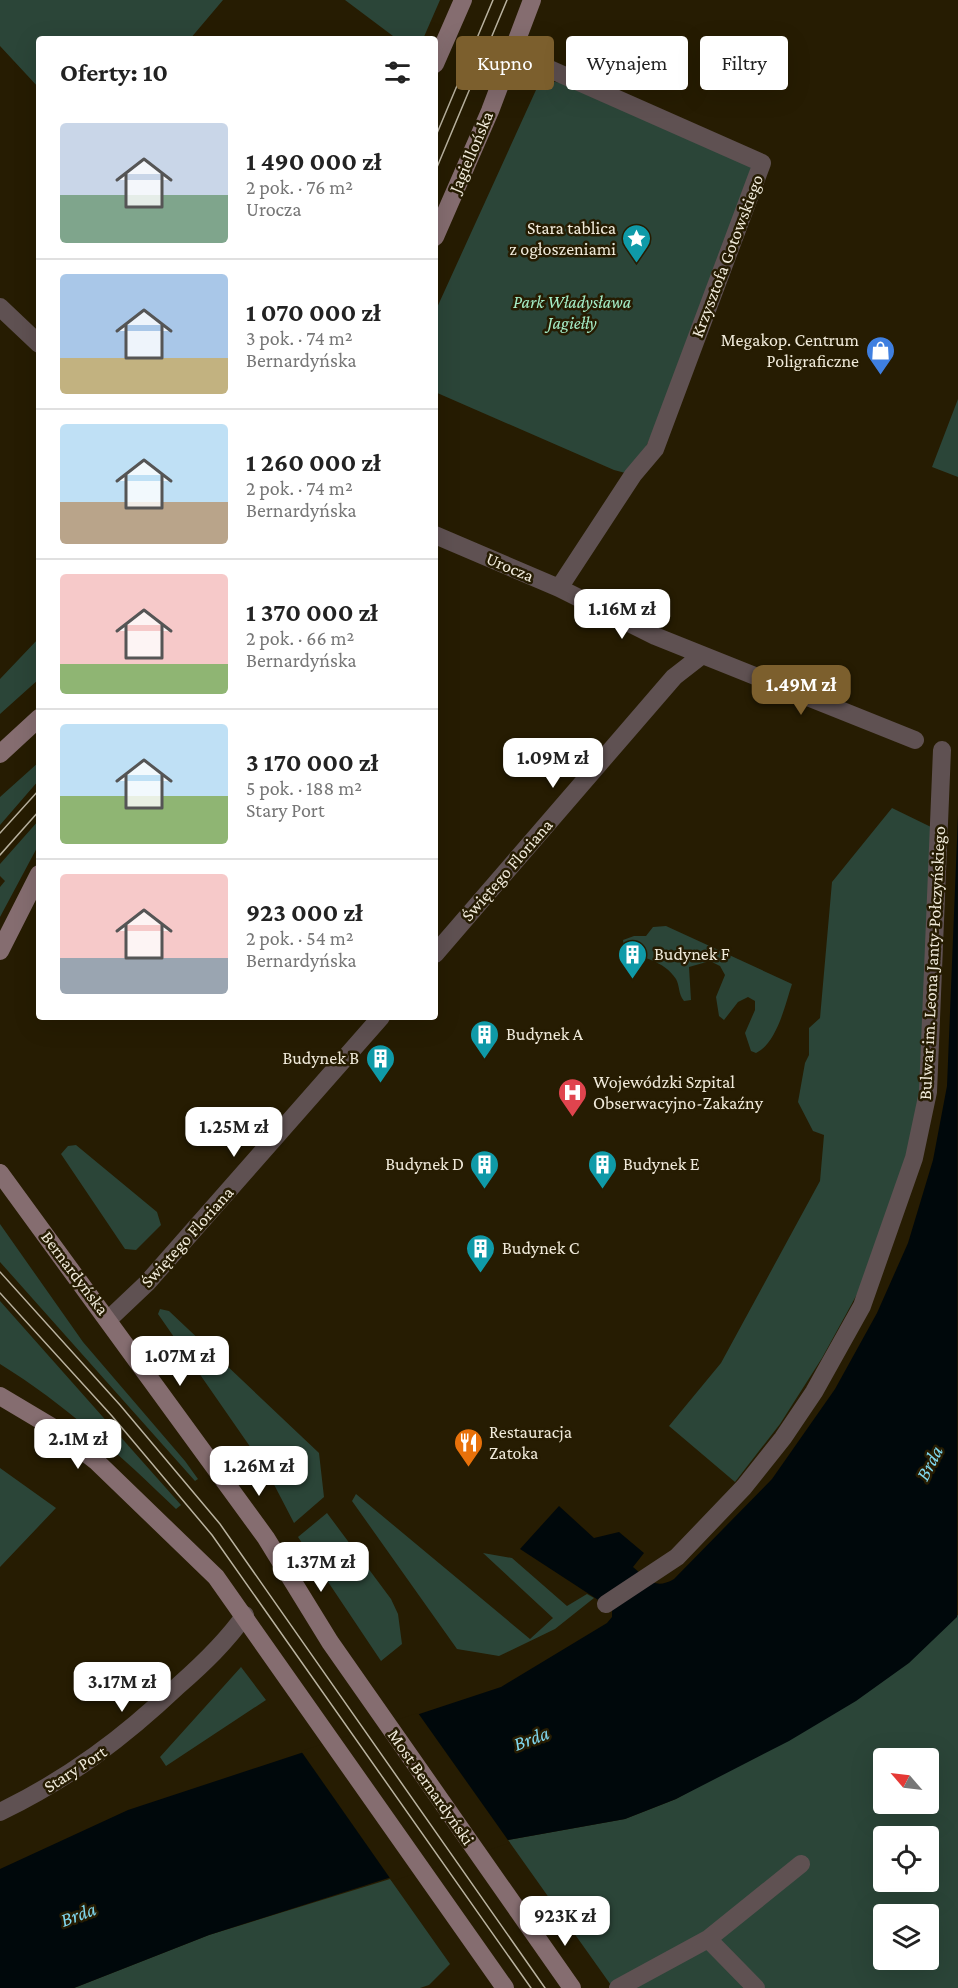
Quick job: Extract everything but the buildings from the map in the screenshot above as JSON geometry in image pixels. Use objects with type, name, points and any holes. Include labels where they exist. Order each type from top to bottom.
[{"type":"main road","points":[[438,57],[463,0]]},
{"type":"main road","name":"Jagiellońska","points":[[517,36],[532,0]]},
{"type":"main road","name":"Jagiellońska","points":[[438,230],[497,90]]},
{"type":"main road","points":[[0,754],[36,721]]},
{"type":"main road","points":[[0,951],[36,880]]},
{"type":"main road","name":"Bernardyńska","points":[[0,1173],[109,1319],[266,1538],[330,1642]]},
{"type":"main road","points":[[0,1396],[52,1427],[97,1462],[216,1577],[245,1615],[505,1988]]},
{"type":"main road","name":"Most Bernardyński","points":[[330,1642],[572,1988]]},
{"type":"street","name":"Krzysztofa Gotowskiego","points":[[554,71],[762,163],[655,449],[633,475],[559,588]]},
{"type":"street","points":[[0,307],[36,341]]},
{"type":"street","name":"Urocza","points":[[438,536],[559,588],[655,636],[915,740]]},
{"type":"street","name":"Świętego Floriana","points":[[438,951],[674,677],[702,656]]},
{"type":"street","name":"Bulwar im. Leona Janty-Połczyńskiego","points":[[606,1604],[677,1557],[744,1487],[783,1438],[814,1392],[862,1306],[914,1158],[928,1092],[942,750]]},
{"type":"street","name":"Świętego Floriana","points":[[109,1319],[147,1283],[378,1020]]},
{"type":"street","name":"Stary Port","points":[[0,1812],[37,1794],[106,1750],[228,1640],[245,1615]]},
{"type":"street","points":[[618,1988],[708,1939],[801,1864]]},
{"type":"street","points":[[708,1939],[756,1988]]},
{"type":"green space","points":[[0,0],[223,0],[193,36],[36,36],[36,85],[0,46]]},
{"type":"green space","points":[[345,0],[440,0],[424,36],[393,36]]},
{"type":"green space","name":"Park Władysława Jagiełły","points":[[554,82],[566,84],[566,90],[605,92],[762,163],[708,312],[633,475],[614,470],[438,393],[438,305],[536,90],[554,90]]},
{"type":"green space","points":[[958,399],[958,477],[932,467]]},
{"type":"green space","points":[[36,641],[36,682],[0,714],[0,679]]},
{"type":"green space","points":[[36,765],[36,783],[0,825],[0,797]]},
{"type":"green space","points":[[892,808],[931,827],[920,1095],[910,1144],[867,1276],[822,1358],[780,1424],[735,1482],[669,1426],[721,1363],[820,1181],[824,1135],[813,1131],[798,1102],[805,1063],[809,1055],[809,1028],[820,1018],[832,882]]},
{"type":"green space","points":[[36,823],[36,850],[0,917],[0,887],[5,881],[0,876],[0,864]]},
{"type":"green space","points":[[666,926],[792,984],[775,1032],[763,1048],[756,1053],[751,1051],[745,1033],[755,1010],[755,1001],[748,997],[738,1002],[724,1020],[719,1016],[716,997],[725,975],[720,966],[710,961],[689,967],[691,1000],[684,1001],[676,979],[671,973],[659,964],[624,948],[623,940],[634,936],[646,936],[653,927]]},
{"type":"green space","points":[[76,1145],[157,1212],[161,1225],[136,1250],[125,1249],[61,1154],[68,1146]]},
{"type":"green space","points":[[0,1224],[83,1342],[198,1479],[195,1481],[0,1262]]},
{"type":"green space","points":[[0,1301],[181,1505],[176,1509],[70,1413],[0,1364]]},
{"type":"green space","points":[[160,1309],[169,1311],[319,1453],[324,1497],[294,1523],[267,1471],[158,1314]]},
{"type":"green space","points":[[0,1468],[56,1508],[0,1567]]},
{"type":"green space","points":[[356,1494],[530,1639],[553,1618],[483,1553],[512,1558],[567,1606],[587,1594],[594,1598],[555,1629],[499,1656],[457,1649],[352,1501]]},
{"type":"green space","points":[[327,1513],[391,1599],[398,1614],[402,1644],[381,1661],[298,1537]]},
{"type":"green space","points":[[958,1615],[958,1988],[613,1988],[508,1840],[625,1819],[676,1799],[728,1770]]},
{"type":"green space","points":[[241,1667],[266,1700],[166,1766],[160,1757]]},
{"type":"green space","points":[[390,1879],[450,1964],[429,1985],[420,1988],[74,1988],[209,1935]]},
{"type":"water","name":"Brda","points":[[958,815],[957,1617],[909,1663],[856,1701],[789,1741],[676,1799],[625,1819],[508,1840],[209,1935],[74,1988],[0,1988],[0,1869],[128,1810],[501,1687],[607,1623],[612,1617],[612,1609],[520,1549],[559,1506],[594,1538],[619,1532],[644,1553],[633,1567],[652,1582],[662,1584],[674,1579],[772,1479],[835,1389],[877,1313],[908,1243],[933,1160],[947,1086]]},
{"type":"pier","points":[[418,1713],[510,1843],[392,1881],[301,1751]]},
{"type":"tram line","points":[[438,131],[493,0]]},
{"type":"tram line","points":[[438,165],[507,0]]},
{"type":"tram line","points":[[0,833],[36,793]]},
{"type":"tram line","points":[[0,855],[36,814]]},
{"type":"tram line","points":[[0,1272],[120,1405],[220,1524],[545,1988]]},
{"type":"tram line","points":[[0,1293],[112,1416],[212,1535],[531,1988]]},
{"type":"place","name":"Stara tablica z ogłoszeniami","points":[[637,264]]},
{"type":"place","name":"Megakop. Centrum Poligraficzne","points":[[880,376]]},
{"type":"place","name":"Budynek F","points":[[633,980]]},
{"type":"place","name":"Budynek A","points":[[485,1060]]},
{"type":"place","name":"Budynek B","points":[[380,1084]]},
{"type":"place","name":"Wojewódzki Szpital Obserwacyjno-Zakaźny","points":[[572,1118]]},
{"type":"place","name":"Budynek D","points":[[485,1190]]},
{"type":"place","name":"Budynek E","points":[[602,1190]]},
{"type":"place","name":"Budynek C","points":[[481,1274]]},
{"type":"place","name":"Restauracja Zatoka","points":[[468,1468]]}]
